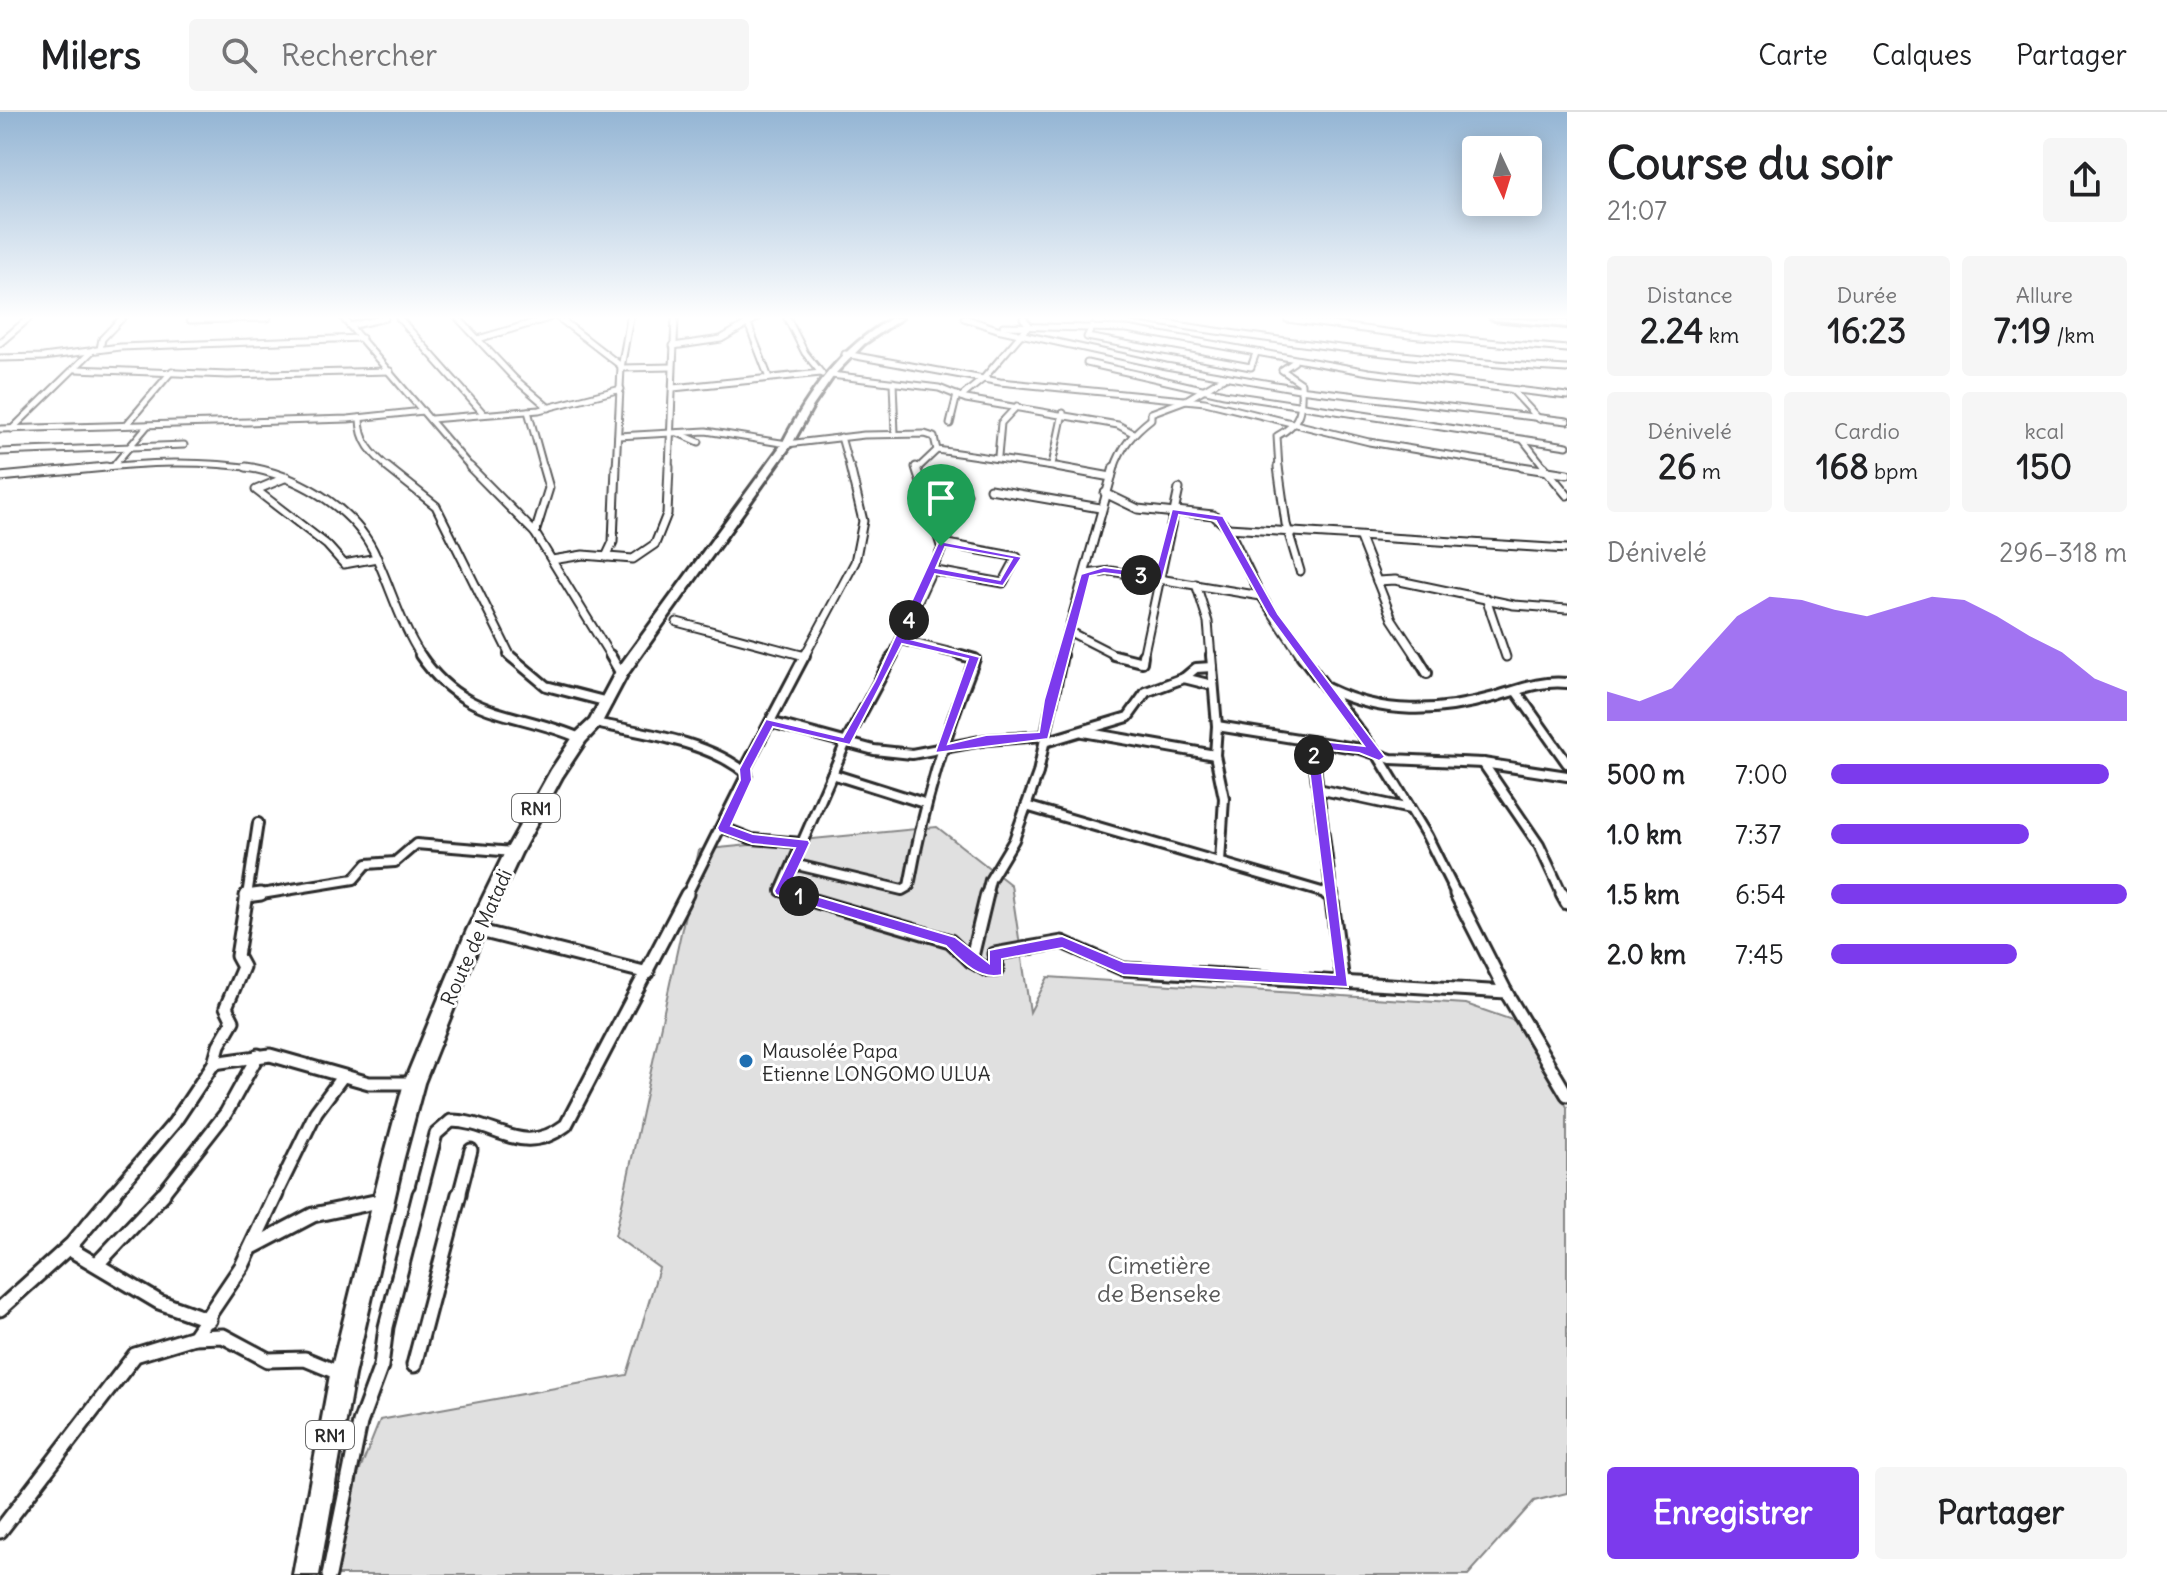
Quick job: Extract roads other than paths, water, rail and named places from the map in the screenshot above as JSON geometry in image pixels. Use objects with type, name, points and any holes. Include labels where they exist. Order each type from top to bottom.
[{"type":"highway","name":"Route de Matadi","points":[[306,1575],[342,1375],[414,1083],[476,930],[513,852],[580,738],[595,723],[621,674],[787,444],[820,386]]},
{"type":"street","points":[[12,429],[58,386]]},
{"type":"street","points":[[126,425],[159,386]]},
{"type":"street","points":[[403,386],[471,468],[535,533],[621,674]]},
{"type":"street","points":[[459,386],[483,413]]},
{"type":"street","points":[[524,386],[549,408]]},
{"type":"street","points":[[552,560],[583,555],[637,558],[660,538],[668,503],[673,388],[690,386]]},
{"type":"street","points":[[893,386],[895,433]]},
{"type":"street","points":[[926,386],[959,396],[1118,425],[1133,433]]},
{"type":"street","points":[[950,424],[959,396],[973,386]]},
{"type":"street","points":[[1053,386],[1186,400],[1369,442],[1567,474]]},
{"type":"street","points":[[1183,386],[1567,446]]},
{"type":"street","points":[[971,961],[990,880],[1014,840],[1026,806],[1100,508],[1119,453],[1133,433],[1151,419],[1151,413],[1186,400],[1210,386]]},
{"type":"street","points":[[1281,386],[1567,421]]},
{"type":"street","points":[[1300,571],[1287,532],[1277,436],[1295,424],[1303,405],[1302,386]]},
{"type":"street","points":[[1480,386],[1567,396]]},
{"type":"street","points":[[431,419],[549,408],[621,389],[613,542],[606,557]]},
{"type":"street","points":[[1513,391],[1539,419]]},
{"type":"street","points":[[998,456],[1001,423],[1017,406]]},
{"type":"street","points":[[0,429],[360,418],[423,411]]},
{"type":"street","points":[[528,411],[549,488],[535,533]]},
{"type":"street","points":[[1052,465],[1063,413]]},
{"type":"street","points":[[360,418],[361,436],[368,449],[392,471],[424,492],[436,506],[509,656],[546,686],[608,702]]},
{"type":"street","points":[[115,464],[148,425]]},
{"type":"street","points":[[671,431],[699,442]]},
{"type":"street","points":[[618,436],[714,431],[787,444],[895,433],[931,435],[937,450]]},
{"type":"street","points":[[329,1575],[360,1423],[381,1366],[390,1313],[436,1134],[451,1121],[462,1121],[514,1139],[546,1139],[557,1134],[574,1112],[724,828],[746,780],[745,769],[855,562],[863,521],[841,437]]},
{"type":"street","points":[[1524,441],[1567,495]]},
{"type":"street","points":[[0,452],[184,445]]},
{"type":"street","points":[[942,545],[916,466],[937,450],[998,456],[1111,477]]},
{"type":"street","points":[[0,477],[43,476],[115,464],[202,462],[287,477],[316,491],[362,532],[377,558],[405,628],[439,678],[459,697],[490,715],[562,729],[580,738]]},
{"type":"street","points":[[287,477],[256,490],[327,545],[344,564],[377,558]]},
{"type":"street","points":[[990,489],[1100,508]]},
{"type":"street","points":[[1070,632],[1109,654],[1141,664],[1148,648],[1159,578],[1179,489]]},
{"type":"street","points":[[1105,493],[1116,502],[1139,511],[1213,515],[1228,528],[1261,596],[1323,685],[1379,757],[1410,809],[1506,992],[1567,1095]]},
{"type":"street","points":[[967,494],[900,640],[846,742],[781,891],[950,941],[971,961],[987,970],[997,970],[994,954],[1062,942],[1123,969],[1506,992]]},
{"type":"street","points":[[1228,528],[1567,549]]},
{"type":"street","points":[[1360,538],[1392,619],[1427,673]]},
{"type":"street","points":[[931,570],[1003,583],[1017,557],[942,545]]},
{"type":"street","points":[[1086,574],[1104,570],[1261,596]]},
{"type":"street","points":[[1377,581],[1406,581],[1514,605],[1567,609]]},
{"type":"street","points":[[1196,584],[1208,622],[1217,726],[1215,755],[1224,798],[1220,862]]},
{"type":"street","points":[[1486,598],[1506,657]]},
{"type":"street","points":[[677,622],[805,656]]},
{"type":"street","points":[[793,864],[902,890],[909,886],[917,856],[924,803],[939,750],[975,657],[900,640]]},
{"type":"street","points":[[770,722],[901,753],[939,750],[986,740],[1044,739],[1128,717],[1141,696],[1184,678],[1196,668],[1212,667]]},
{"type":"street","points":[[1184,678],[1212,685]]},
{"type":"street","points":[[1323,685],[1369,705],[1421,712],[1516,691],[1542,680],[1567,683]]},
{"type":"street","points":[[1516,691],[1567,763]]},
{"type":"street","points":[[595,723],[680,744],[745,769]]},
{"type":"street","points":[[1217,726],[1312,744],[1361,749],[1379,757],[1483,763],[1567,776]]},
{"type":"street","points":[[1080,731],[1215,755]]},
{"type":"street","points":[[1312,744],[1343,982]]},
{"type":"street","points":[[1483,763],[1539,845],[1567,903]]},
{"type":"street","points":[[832,774],[924,803]]},
{"type":"street","points":[[1318,789],[1410,809]]},
{"type":"street","points":[[1026,806],[1332,895]]},
{"type":"street","points":[[0,1309],[68,1248],[174,1123],[214,1063],[219,1045],[233,1021],[226,1007],[243,967],[237,956],[258,823]]},
{"type":"street","points":[[724,828],[752,839],[803,843]]},
{"type":"street","points":[[246,896],[354,879],[367,864],[395,862],[406,849],[416,844],[513,852]]},
{"type":"street","points":[[476,930],[648,973]]},
{"type":"street","points":[[214,1063],[258,1055],[320,1066],[342,1077],[369,1083],[414,1083]]},
{"type":"street","points":[[97,1264],[138,1224],[201,1148],[240,1091],[258,1055]]},
{"type":"street","points":[[194,1337],[209,1320],[254,1246],[316,1112],[342,1077]]},
{"type":"street","points":[[414,1365],[471,1150]]},
{"type":"street","points":[[254,1246],[313,1215],[384,1200]]},
{"type":"street","points":[[68,1248],[159,1302],[209,1320]]},
{"type":"street","points":[[0,1531],[131,1358],[194,1337],[223,1336],[268,1360],[285,1356],[315,1359],[342,1375]]},
{"type":"place","name":"Mausolée Papa Etienne LONGOMO ULUA","points":[[746,1061]]},
{"type":"park label","name":"Cimetière de Benseke","points":[[1159,1279]]}]
